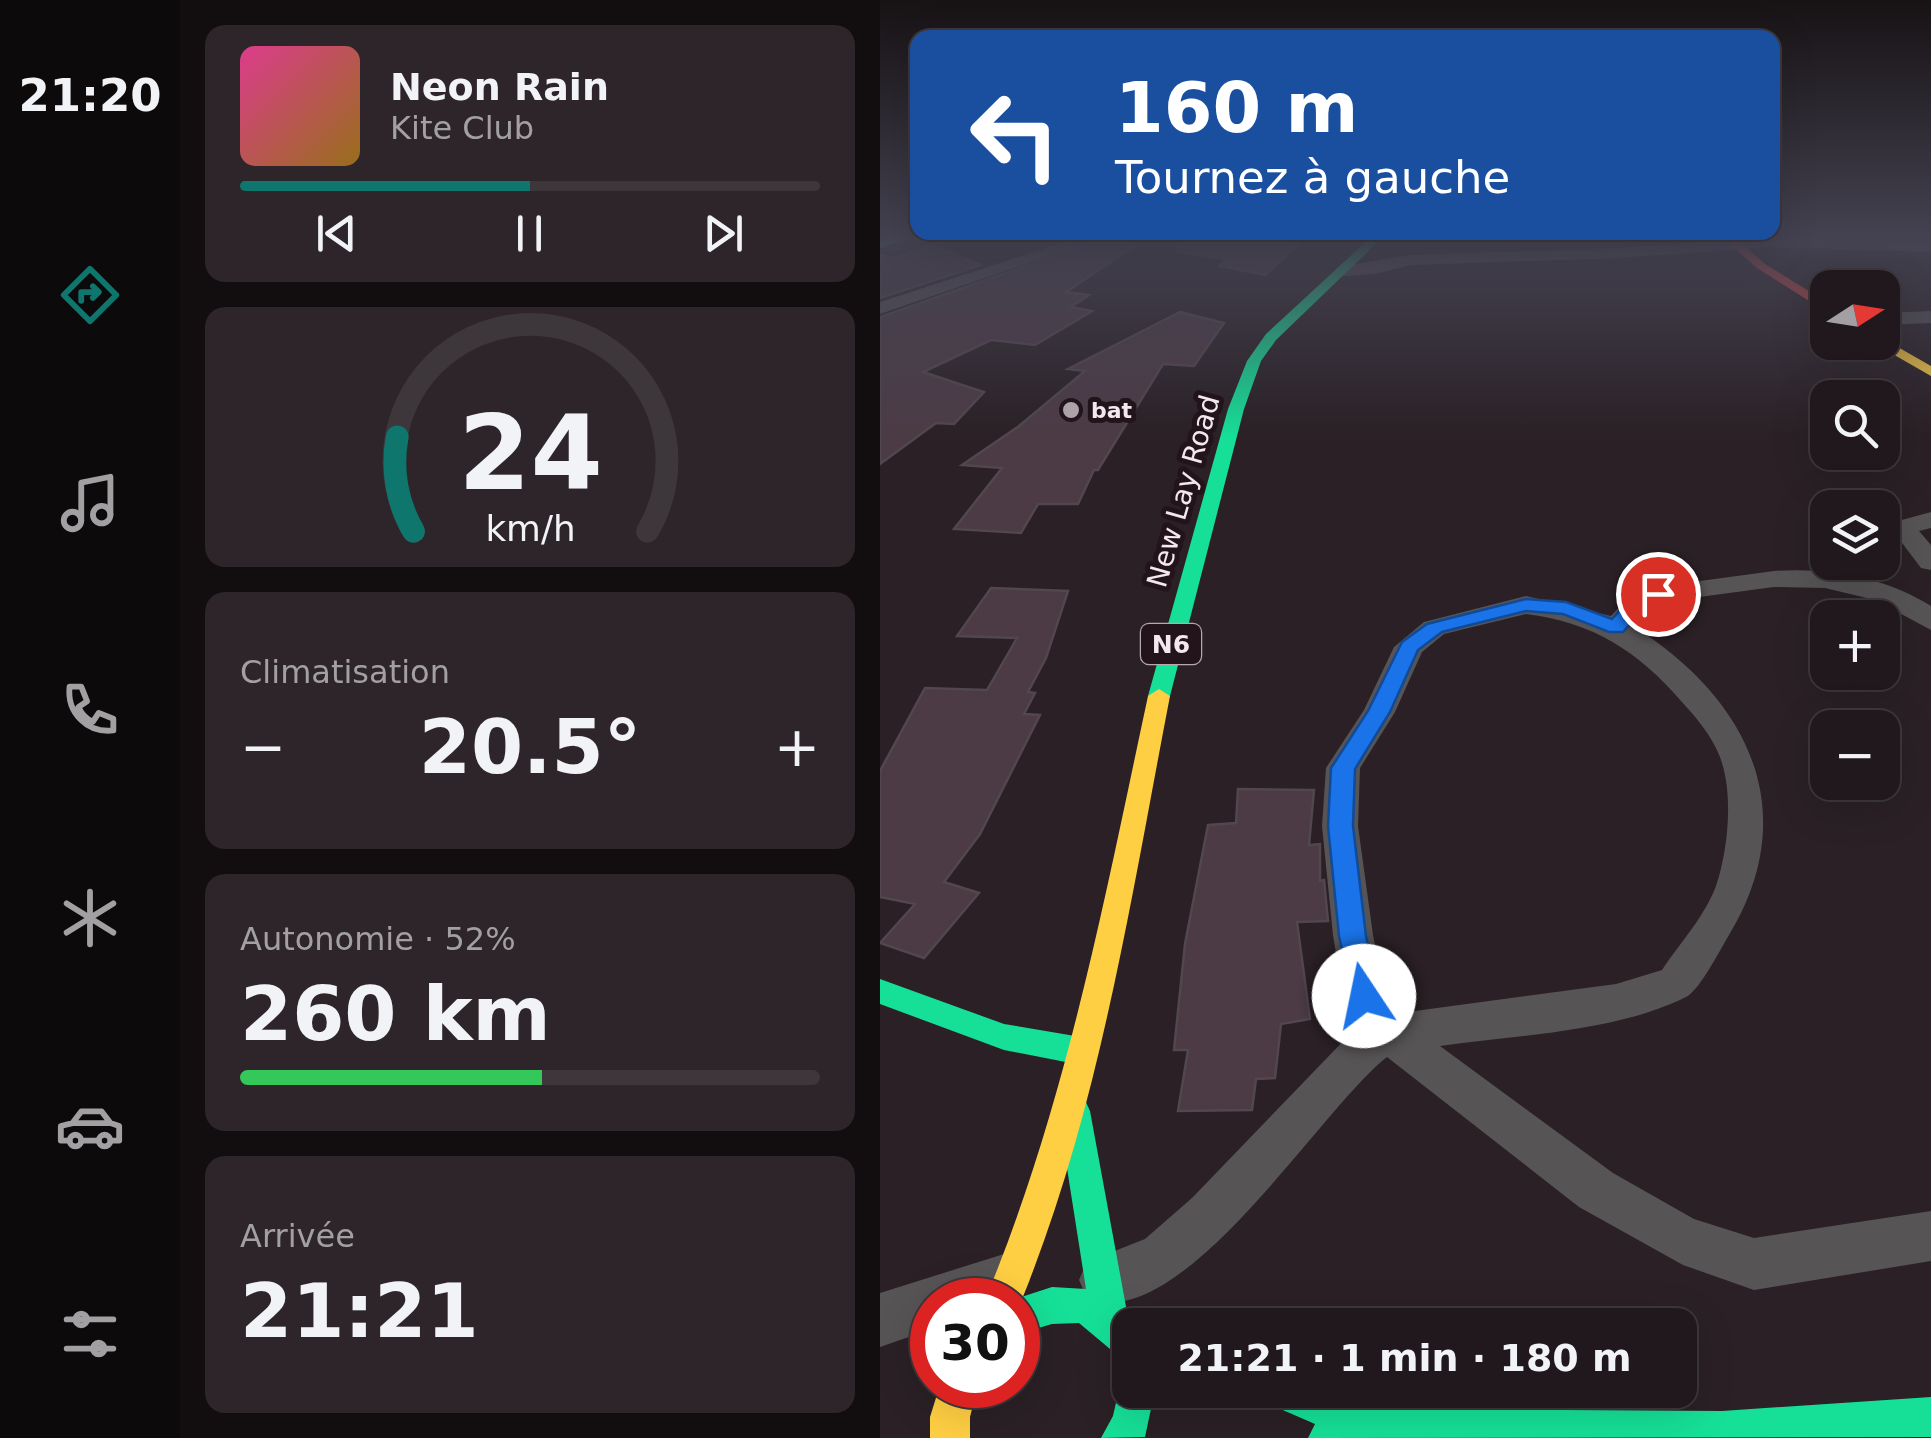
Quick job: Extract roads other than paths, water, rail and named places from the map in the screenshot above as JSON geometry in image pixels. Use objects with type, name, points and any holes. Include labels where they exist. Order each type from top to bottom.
[{"type":"main road","name":"New Lay Road","points":[[1072,1104],[1168,658],[1236,408],[1254,361],[1271,337],[1307,304]]},
{"type":"main road","points":[[1900,353],[1931,372]]},
{"type":"main road","points":[[880,991],[1004,1037],[1081,1050]]},
{"type":"main road","name":"N6","points":[[1072,1104],[1107,1298],[1112,1308]]},
{"type":"main road","name":"N6","points":[[1018,1278],[1072,1104]]},
{"type":"main road","points":[[1040,1303],[1107,1298]]},
{"type":"main road","points":[[950,1438],[953,1408]]},
{"type":"main road","points":[[1122,1438],[1131,1423],[1133,1408]]},
{"type":"main road","points":[[1325,1408],[1371,1428]]},
{"type":"main road","points":[[1328,1438],[1371,1428],[1692,1433],[1879,1424],[1931,1417]]},
{"type":"street","points":[[1900,318],[1931,316]]},
{"type":"street","points":[[1931,520],[1907,526],[1906,531],[1931,562]]},
{"type":"street","points":[[1616,628],[1642,599],[1658,594],[1794,578],[1845,584],[1896,598],[1931,621]]},
{"type":"street","points":[[1107,1298],[1163,1257],[1209,1215],[1368,1045],[1390,1034],[1616,1002],[1676,983],[1735,886],[1745,802],[1738,759],[1712,715],[1660,657],[1616,628],[1566,608],[1526,605],[1434,628],[1409,646],[1379,712],[1343,768],[1340,826],[1352,936],[1364,996],[1390,1034],[1596,1190],[1683,1240],[1754,1264],[1931,1236]]},
{"type":"street","points":[[880,1320],[910,1310]]},
{"type":"place","name":"bat","points":[[1071,410]]}]
